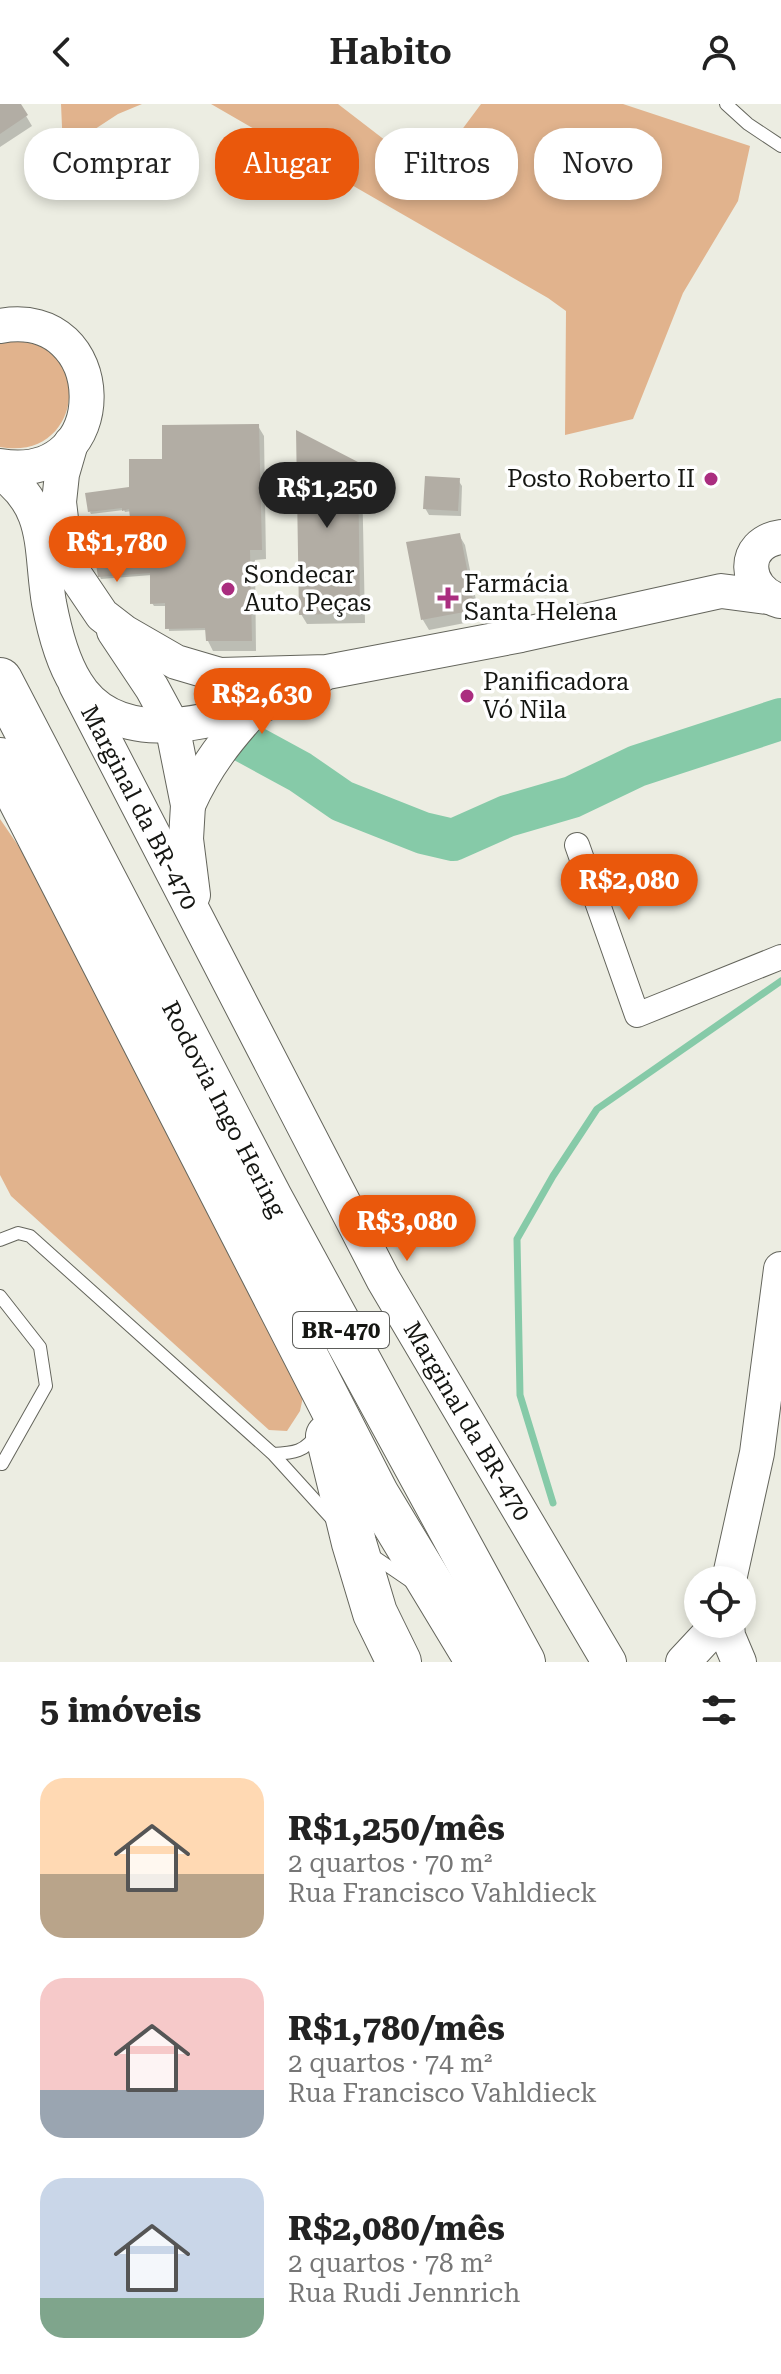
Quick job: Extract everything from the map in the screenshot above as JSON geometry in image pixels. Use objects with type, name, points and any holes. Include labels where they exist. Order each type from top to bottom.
[{"type":"highway","name":"Rodovia Ingo Hering","points":[[0,680],[262,1185],[523,1662]]},
{"type":"highway","name":"Rodovia Ingo Hering","points":[[5,773],[324,1403],[478,1662]]},
{"type":"highway","points":[[324,1403],[354,1543],[375,1613],[399,1662]]},
{"type":"street","name":"Marginal da BR-470","points":[[0,326],[19,324],[43,330],[64,342],[83,368],[89,399],[84,421],[71,443],[62,474],[59,502],[63,536],[75,575],[152,688],[172,725],[188,805],[186,839],[202,931]]},
{"type":"street","points":[[0,469],[46,462],[71,443]]},
{"type":"street","name":"Marginal da BR-470","points":[[0,469],[26,493],[36,514],[49,604],[64,659],[76,685],[383,1279],[609,1662]]},
{"type":"street","points":[[721,591],[752,561],[761,546],[779,535]]},
{"type":"street","points":[[752,561],[752,579],[758,589],[774,599]]},
{"type":"street","points":[[102,615],[124,632],[176,662],[220,675],[327,672],[521,635],[721,591],[774,599]]},
{"type":"street","points":[[76,685],[95,706],[122,721],[148,726],[172,725],[256,707],[327,672]]},
{"type":"street","points":[[188,805],[197,783],[221,745],[256,707]]},
{"type":"street","points":[[577,845],[637,1015],[781,957]]},
{"type":"street","points":[[732,1566],[757,1453],[781,1269]]},
{"type":"street","name":"Marginal da BR-470","points":[[580,1613],[608,1644],[635,1662]]},
{"type":"street","points":[[683,1662],[706,1638]]},
{"type":"street","points":[[729,1638],[739,1662]]},
{"type":"lane","points":[[726,104],[781,146]]},
{"type":"lane","points":[[0,1240],[18,1233],[30,1236],[273,1454],[354,1543],[443,1603]]},
{"type":"lane","points":[[0,1296],[40,1347],[46,1386],[2,1464]]},
{"type":"lane","points":[[273,1454],[298,1452],[310,1444],[324,1403]]},
{"type":"shaded area","points":[[61,104],[142,104],[97,128],[62,128]]},
{"type":"shaded area","points":[[211,104],[338,104],[375,132],[375,198],[359,189],[359,128],[253,128]]},
{"type":"shaded area","points":[[481,104],[623,104],[750,146],[738,201],[683,293],[633,419],[565,435],[566,311],[378,200],[518,200],[518,128],[463,128]]},
{"type":"shaded area","points":[[0,343],[30,343],[50,352],[63,368],[69,386],[68,406],[60,424],[46,439],[26,447],[0,447]]},
{"type":"shaded area","points":[[0,819],[26,857],[303,1397],[300,1411],[287,1431],[269,1430],[11,1196],[0,1175]]},
{"type":"building","points":[[0,104],[21,104],[28,115],[0,134]]},
{"type":"building","points":[[259,424],[262,550],[250,550],[252,641],[206,641],[205,628],[165,629],[165,603],[150,604],[150,573],[98,577],[91,533],[131,527],[129,509],[88,512],[85,493],[129,487],[129,459],[162,459],[162,425]]},
{"type":"building","points":[[296,430],[358,462],[360,613],[299,615]]},
{"type":"building","points":[[425,476],[460,478],[458,511],[423,509]]},
{"type":"building","points":[[460,533],[475,610],[421,620],[406,542]]},
{"type":"waterway","points":[[243,741],[300,772],[342,801],[423,833],[453,840],[507,816],[572,797],[637,766],[781,719]]},
{"type":"waterway","points":[[553,1503],[520,1395],[517,1239],[597,1109],[781,981]]},
{"type":"place","name":"Posto Roberto II","points":[[711,479]]},
{"type":"place","name":"Sondecar Auto Peças","points":[[228,589]]},
{"type":"place","name":"Farmácia Santa Helena","points":[[448,598]]},
{"type":"place","name":"Panificadora Vó Nila","points":[[467,696]]}]
